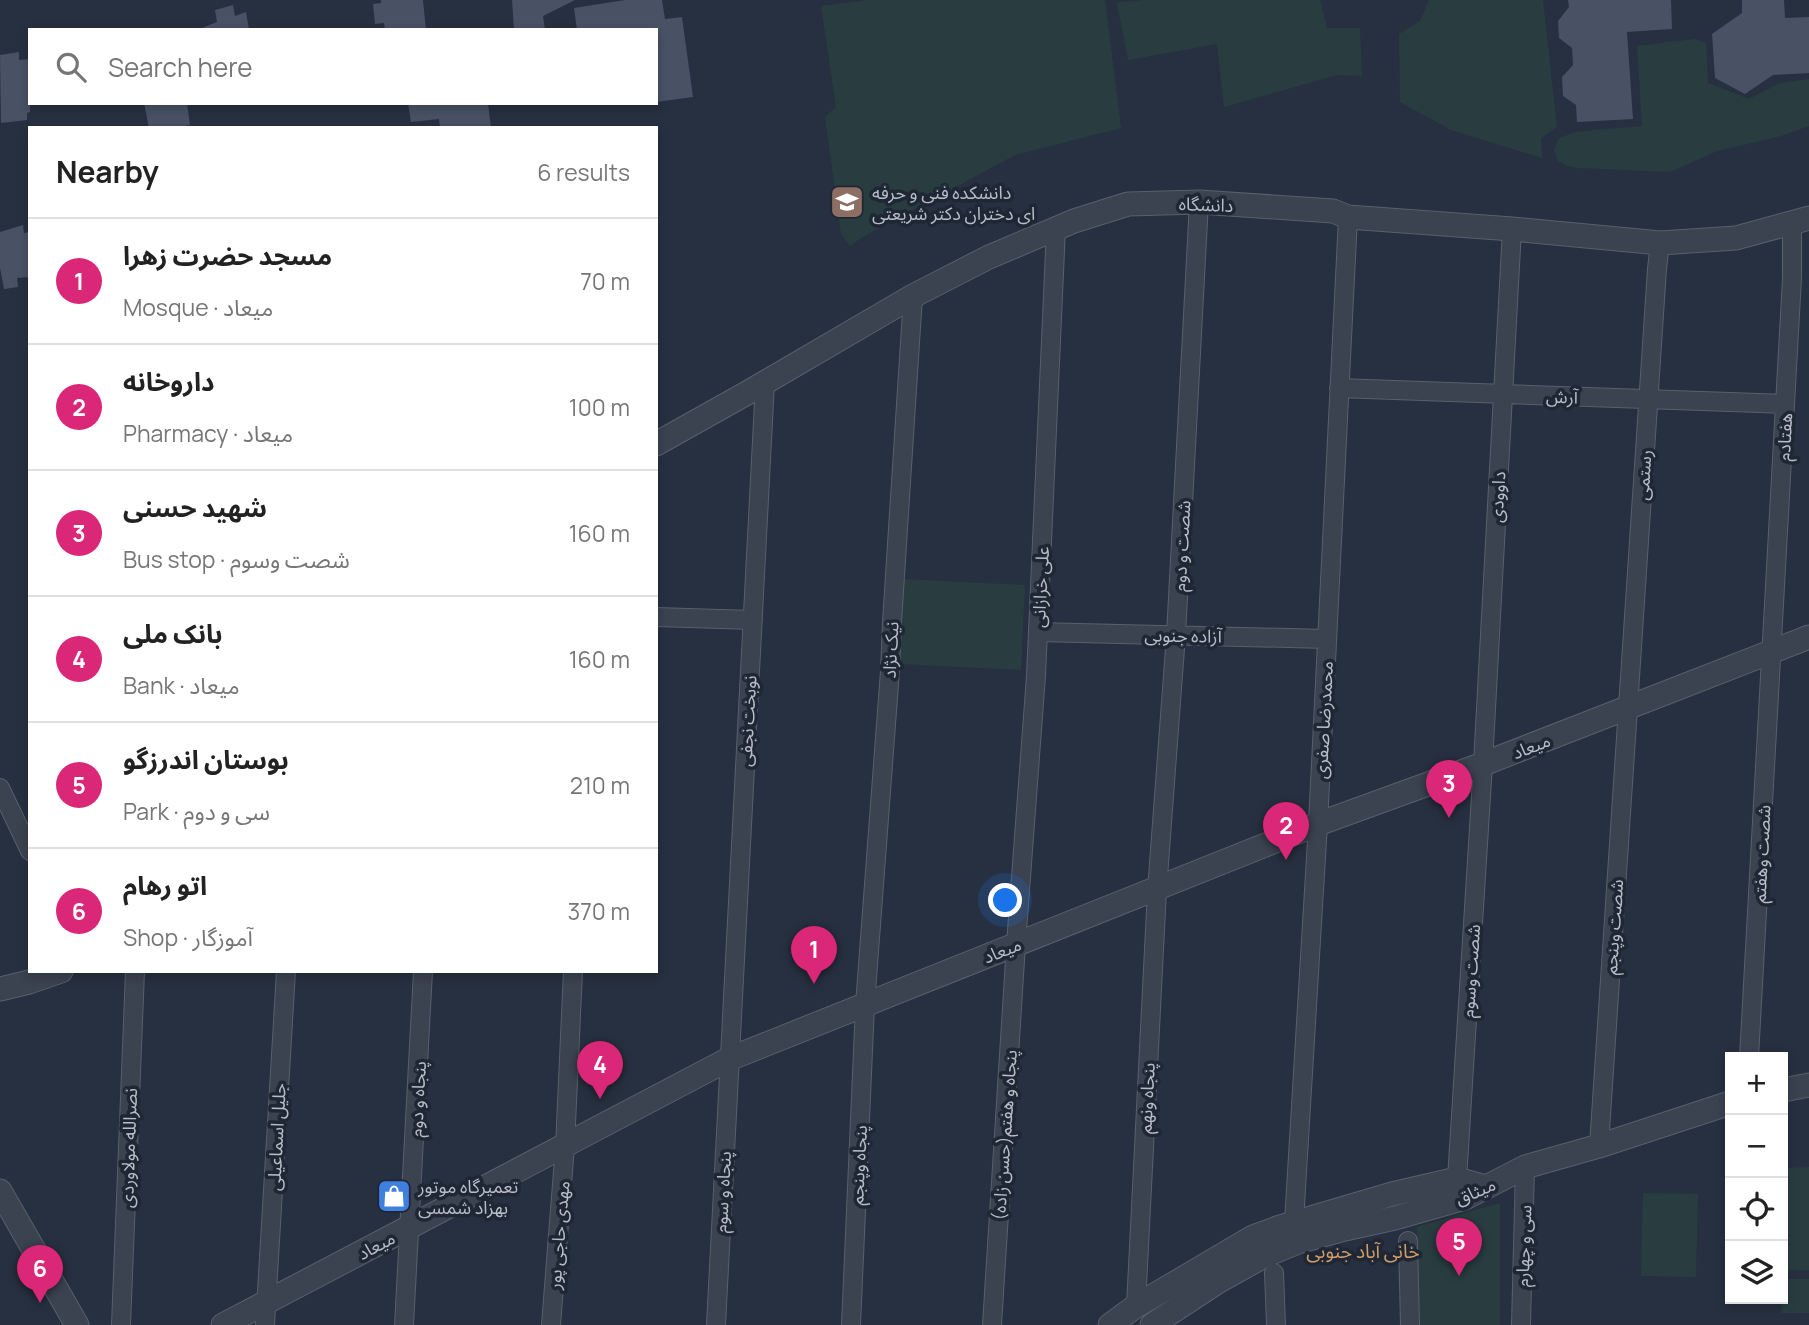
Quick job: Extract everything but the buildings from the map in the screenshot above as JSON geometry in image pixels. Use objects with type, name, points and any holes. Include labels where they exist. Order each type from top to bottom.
[{"type":"street","name":"دانشگاه","points":[[658,443],[913,296],[989,257],[1074,221],[1128,204],[1199,202],[1333,211],[1348,217],[1660,243],[1736,238],[1800,221]]},
{"type":"street","name":"شصت و دوم","points":[[1157,890],[1177,635],[1199,202]]},
{"type":"street","name":"محمدرضا صفری","points":[[1296,1232],[1348,217]]},
{"type":"street","name":"هفتادم","points":[[1773,651],[1785,404],[1793,278],[1800,221]]},
{"type":"street","name":"علی خرازانی","points":[[1016,944],[1038,632],[1056,228]]},
{"type":"street","name":"داوودی","points":[[1483,764],[1512,229]]},
{"type":"street","name":"رستمی","points":[[1628,708],[1660,243]]},
{"type":"street","name":"نیک نژاد","points":[[865,1005],[890,671],[913,296]]},
{"type":"street","name":"نوبخت نجفی","points":[[729,1059],[765,383]]},
{"type":"street","name":"آرش","points":[[1339,388],[1785,404]]},
{"type":"street","points":[[658,617],[753,621]]},
{"type":"street","name":"آزاده جنوبی","points":[[1038,632],[1327,639]]},
{"type":"street","name":"میعاد","points":[[223,1325],[266,1313],[410,1227],[729,1059],[1318,824],[1483,764],[1809,637]]},
{"type":"street","name":"شصت وهفتم","points":[[1749,1052],[1773,651]]},
{"type":"street","name":"شصت وپنجم","points":[[1599,1146],[1628,708]]},
{"type":"street","name":"شصت وسوم","points":[[1458,1179],[1483,764]]},
{"type":"street","points":[[0,788],[28,847]]},
{"type":"street","name":"پنجاه ونهم","points":[[1136,1306],[1157,890]]},
{"type":"street","name":"(حسن زاده)پنجاه و هفتم","points":[[992,1325],[1016,944]]},
{"type":"street","points":[[0,989],[55,973]]},
{"type":"street","name":"نصرالله مولاوردی","points":[[121,1325],[135,973]]},
{"type":"street","name":"جلیل اسماعیلی","points":[[266,1313],[286,973]]},
{"type":"street","name":"پنجاه و دوم","points":[[404,1325],[423,973]]},
{"type":"street","name":"مهدی حاجی پور","points":[[551,1325],[565,1146],[573,973]]},
{"type":"street","name":"پنجاه وپنجم","points":[[851,1325],[865,1005]]},
{"type":"street","name":"پنجاه و سوم","points":[[716,1325],[729,1059]]},
{"type":"street","points":[[1788,1089],[1809,1085]]},
{"type":"street","name":"میثاق","points":[[1110,1325],[1136,1306],[1254,1237],[1345,1229],[1395,1218],[1465,1198],[1525,1167],[1725,1105]]},
{"type":"street","name":"سی و چهارم","points":[[1521,1325],[1525,1167]]},
{"type":"street","points":[[1458,1179],[1486,1187]]},
{"type":"street","name":"میثاق","points":[[1152,1325],[1219,1280],[1264,1256],[1296,1232],[1392,1194],[1458,1179]]},
{"type":"street","points":[[0,1191],[77,1325]]},
{"type":"street","points":[[1408,1241],[1410,1325]]},
{"type":"street","points":[[1275,1273],[1276,1325]]},
{"type":"green space","points":[[867,0],[1105,0],[1121,128],[1015,155],[850,246],[841,234],[825,117],[836,107],[821,6]]},
{"type":"green space","points":[[1143,0],[1320,0],[1327,28],[1360,28],[1362,76],[1337,75],[1224,107],[1217,44],[1128,60],[1117,3]]},
{"type":"green space","points":[[1429,0],[1543,0],[1557,127],[1541,138],[1542,158],[1451,130],[1400,102],[1399,34],[1420,21]]},
{"type":"green space","points":[[1695,39],[1706,43],[1708,83],[1749,99],[1780,83],[1809,79],[1809,126],[1781,136],[1717,151],[1670,172],[1577,168],[1558,161],[1554,150],[1559,138],[1576,132],[1642,126],[1637,46]]},
{"type":"green space","points":[[902,579],[1025,585],[1021,670],[899,664]]},
{"type":"green space","points":[[1809,1167],[1809,1270],[1788,1270],[1788,1168]]},
{"type":"green space","points":[[1643,1193],[1698,1194],[1696,1277],[1641,1276]]},
{"type":"green space","points":[[1500,1203],[1500,1325],[1420,1325],[1417,1227]]},
{"type":"green space","points":[[1788,1279],[1809,1279],[1809,1313],[1781,1313],[1782,1304],[1788,1304]]},
{"type":"place","name":"دانشکده فنی و حرفه ای دختران دکتر شریعتی","points":[[847,202]]},
{"type":"place","name":"شهید حسنی","points":[[1449,818]]},
{"type":"place","name":"داروخانه","points":[[1286,860]]},
{"type":"place","name":"مسجد حضرت زهرا","points":[[814,984]]},
{"type":"place","name":"بانک ملی","points":[[600,1099]]},
{"type":"place","name":"تعمیرگاه موتور بهزاد شمسی","points":[[394,1196]]},
{"type":"place","name":"بوستان اندرزگو","points":[[1459,1276]]},
{"type":"place","name":"اتو رهام","points":[[40,1303]]},
{"type":"district","name":"خانی آباد جنوبی","points":[[1363,1251]]}]
